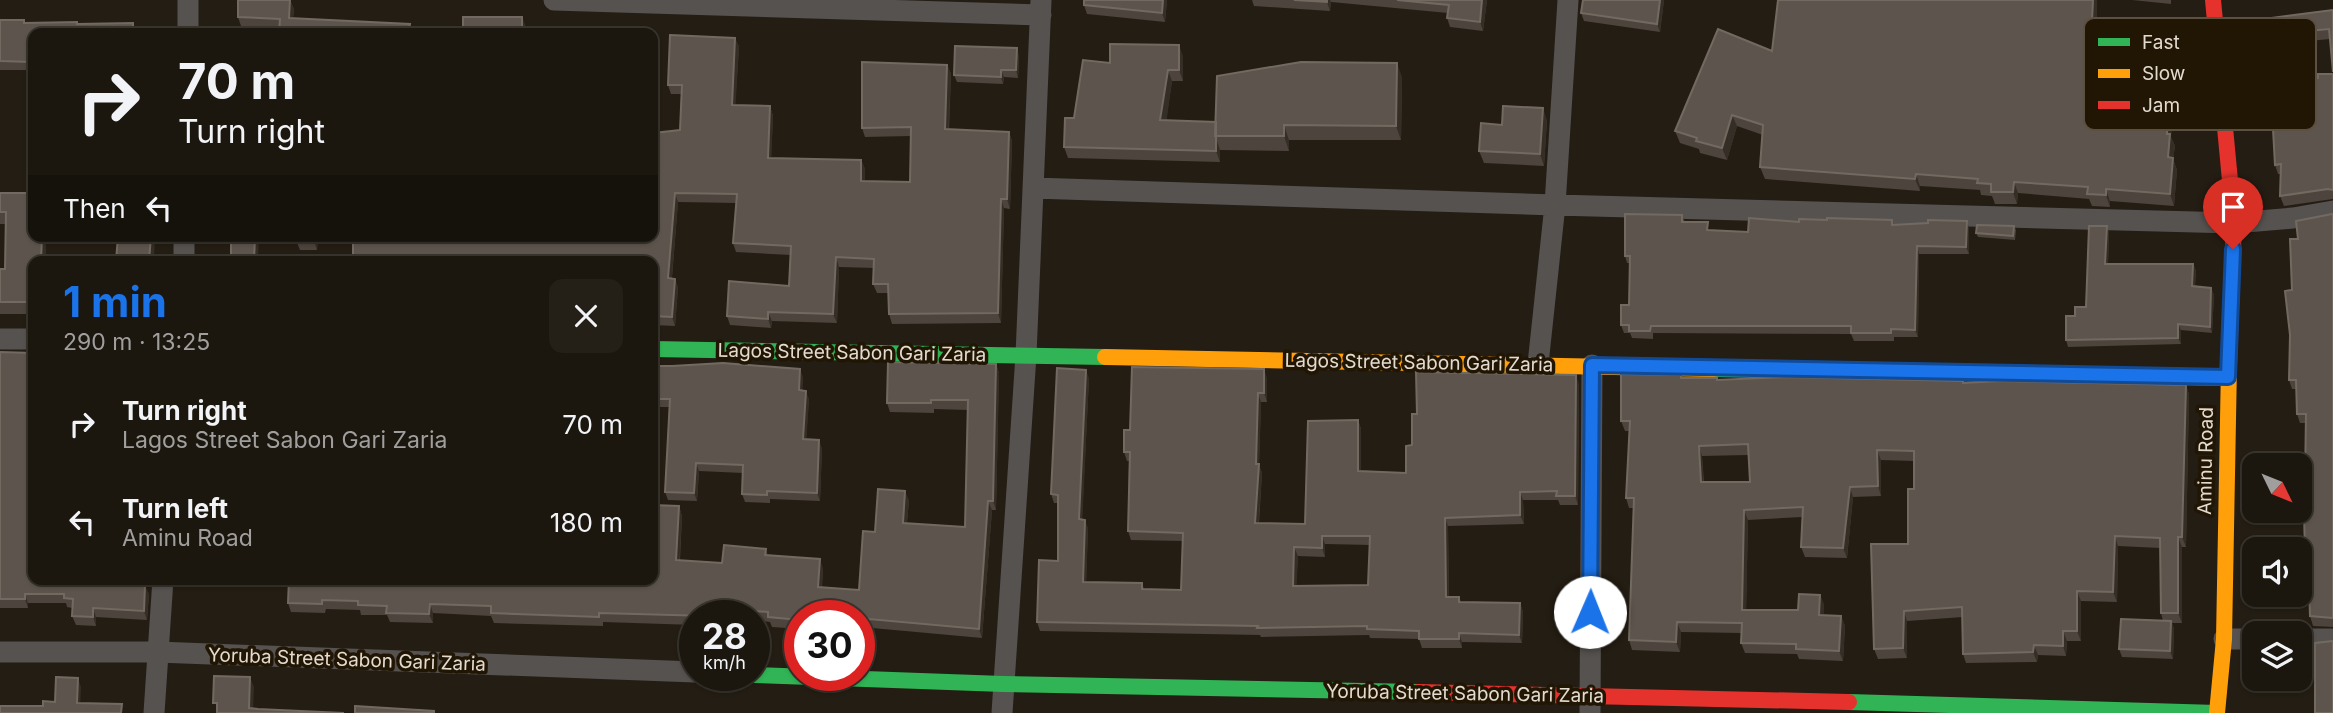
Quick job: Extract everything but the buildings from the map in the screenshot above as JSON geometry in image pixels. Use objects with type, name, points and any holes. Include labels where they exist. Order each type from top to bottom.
[{"type":"street","points":[[188,0],[188,28]]},
{"type":"street","points":[[555,0],[1041,8],[1026,355],[1002,713]]},
{"type":"street","points":[[1538,364],[1555,205],[1568,0]]},
{"type":"street","name":"Aminu Road","points":[[2213,0],[2215,18]]},
{"type":"street","name":"Aminu Road","points":[[2217,713],[2224,639],[2228,377],[2234,223],[2225,130]]},
{"type":"street","points":[[1033,188],[2234,223],[2293,218],[2333,211]]},
{"type":"street","points":[[0,339],[28,339]]},
{"type":"street","name":"Lagos Street Sabon Gari Zaria","points":[[658,349],[2228,377]]},
{"type":"street","points":[[1590,704],[1592,365]]},
{"type":"street","points":[[154,713],[163,585]]},
{"type":"street","points":[[2224,639],[2242,639]]},
{"type":"street","points":[[2312,639],[2333,639]]},
{"type":"street","name":"Yoruba Street Sabon Gari Zaria","points":[[0,652],[157,652],[679,671]]},
{"type":"street","name":"Yoruba Street Sabon Gari Zaria","points":[[770,676],[1590,704],[2217,713]]},
{"type":"traffic: fast","points":[[658,349],[1105,357]]},
{"type":"traffic: fast","points":[[1714,369],[2228,378]]},
{"type":"traffic: fast","points":[[770,676],[1003,684],[1418,692]]},
{"type":"traffic: fast","points":[[1849,702],[2217,713]]},
{"type":"traffic: slow","points":[[1105,357],[1714,369]]},
{"type":"traffic: slow","points":[[2217,713],[2224,639],[2229,365]]},
{"type":"traffic: jam","points":[[2213,0],[2215,18]]},
{"type":"traffic: jam","points":[[2225,130],[2234,223],[2229,365]]},
{"type":"traffic: jam","points":[[1418,692],[1849,702]]},
{"type":"route","points":[[1590,612],[1592,365],[2228,377],[2233,249]]}]
